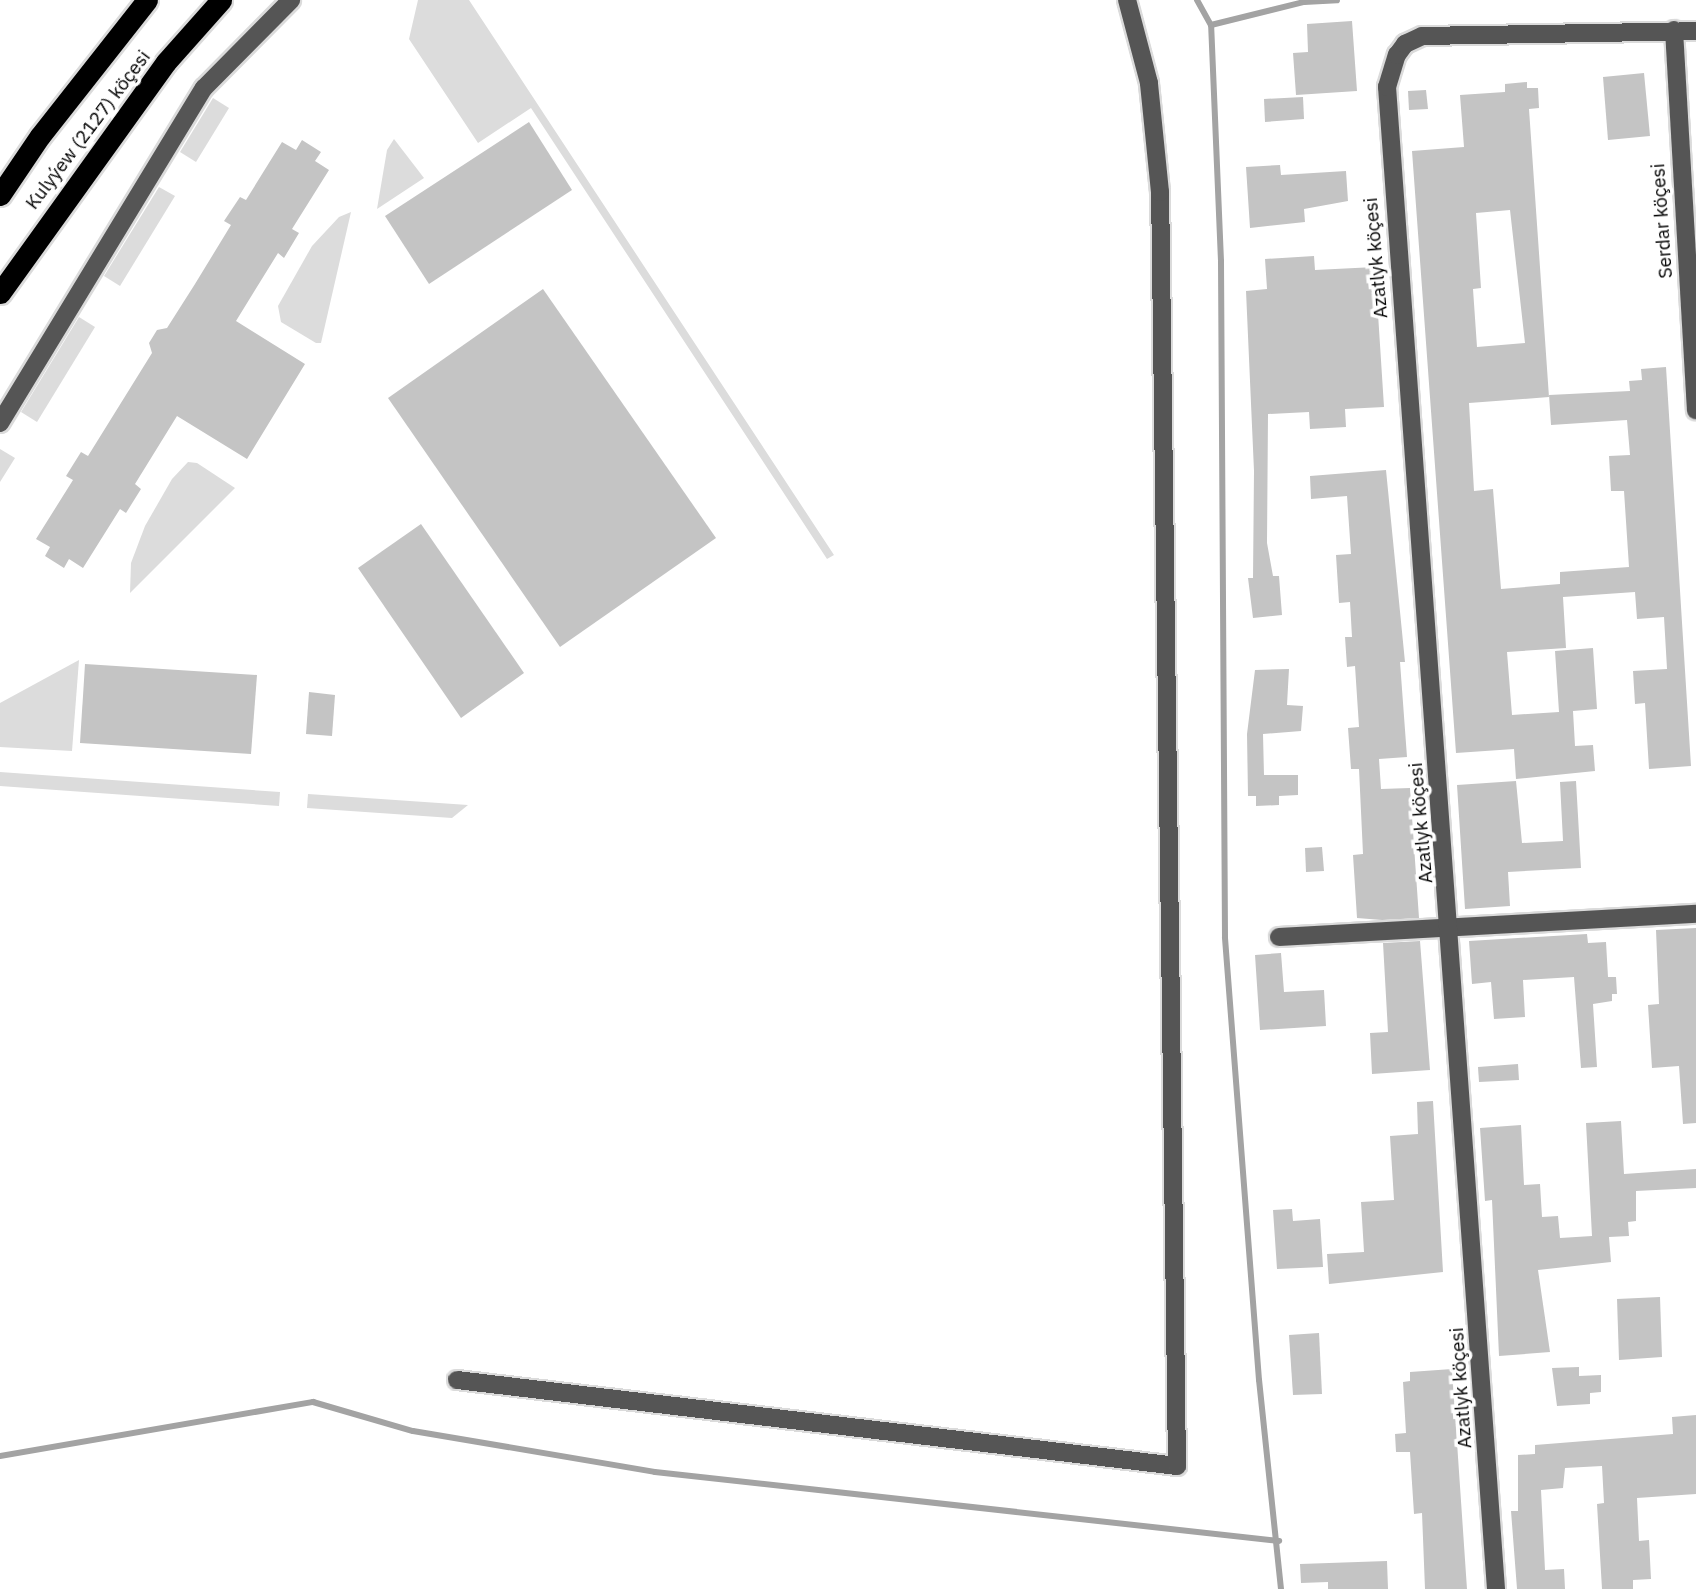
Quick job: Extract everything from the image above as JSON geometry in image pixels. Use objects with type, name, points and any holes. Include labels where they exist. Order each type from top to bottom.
[{"type":"highway","name":"Kulyýew (2127) köçesi","points":[[0,195],[40,136],[147,0]]},
{"type":"highway","name":"Kulyýew (2127) köçesi","points":[[0,293],[166,62],[221,0]]},
{"type":"street","points":[[0,423],[204,88],[291,0]]},
{"type":"street","points":[[457,1380],[1177,1465],[1160,192],[1149,83],[1127,0]]},
{"type":"street","points":[[1674,30],[1696,31]]},
{"type":"street","name":"Azatlyk köçesi","points":[[1496,1589],[1451,928],[1386,122],[1387,87],[1397,55],[1405,44],[1422,36],[1674,30]]},
{"type":"street","name":"Serdar köçesi","points":[[1674,30],[1696,410]]},
{"type":"street","points":[[1279,937],[1696,914]]},
{"type":"shaded area","points":[[418,0],[469,0],[834,555],[827,559],[531,108],[478,143],[409,39]]},
{"type":"shaded area","points":[[213,98],[229,108],[196,162],[180,152]]},
{"type":"shaded area","points":[[394,139],[424,178],[377,209],[387,150]]},
{"type":"shaded area","points":[[159,187],[175,196],[120,286],[104,276]]},
{"type":"shaded area","points":[[351,212],[321,343],[316,343],[281,322],[278,306],[312,246],[339,217]]},
{"type":"shaded area","points":[[79,317],[95,327],[37,422],[21,412]]},
{"type":"shaded area","points":[[0,449],[15,458],[0,482]]},
{"type":"shaded area","points":[[188,462],[197,463],[235,488],[130,593],[131,563],[145,526],[172,479]]},
{"type":"shaded area","points":[[79,660],[72,751],[0,747],[0,703]]},
{"type":"shaded area","points":[[0,772],[280,792],[279,806],[0,786]]},
{"type":"shaded area","points":[[308,794],[468,805],[452,818],[307,808]]},
{"type":"building","points":[[1352,21],[1357,91],[1296,95],[1293,53],[1308,52],[1307,24]]},
{"type":"building","points":[[1644,73],[1650,136],[1608,140],[1603,77]]},
{"type":"building","points":[[1527,82],[1527,88],[1538,88],[1539,108],[1529,109],[1549,397],[1469,403],[1474,491],[1493,489],[1501,589],[1560,584],[1560,572],[1629,567],[1624,491],[1611,491],[1609,456],[1630,455],[1627,420],[1551,425],[1549,395],[1630,391],[1629,381],[1642,380],[1641,369],[1666,367],[1691,766],[1649,769],[1645,703],[1635,704],[1633,671],[1667,669],[1664,617],[1637,619],[1635,592],[1563,597],[1566,648],[1507,652],[1512,715],[1559,712],[1555,651],[1593,648],[1597,709],[1573,711],[1575,746],[1593,745],[1595,771],[1516,779],[1514,749],[1456,753],[1412,151],[1464,147],[1460,95],[1505,92],[1505,84]],"holes":[[[1510,210],[1525,343],[1477,347],[1473,289],[1481,288],[1476,213]]]},
{"type":"building","points":[[1426,90],[1428,109],[1409,110],[1408,91]]},
{"type":"building","points":[[1303,97],[1304,119],[1265,122],[1264,99]]},
{"type":"building","points":[[529,122],[572,190],[429,284],[385,216]]},
{"type":"building","points":[[302,140],[321,152],[315,161],[329,170],[292,229],[299,233],[284,258],[278,253],[236,321],[305,364],[247,459],[177,416],[135,484],[141,489],[126,513],[120,509],[83,568],[69,559],[64,568],[45,556],[50,547],[36,539],[73,480],[66,476],[81,452],[88,456],[152,353],[149,343],[157,330],[167,328],[231,225],[224,221],[240,197],[246,200],[282,142],[296,150]]},
{"type":"building","points":[[1280,165],[1281,175],[1346,171],[1348,201],[1304,209],[1305,222],[1250,228],[1246,167]]},
{"type":"building","points":[[1314,256],[1315,270],[1375,267],[1384,407],[1345,409],[1346,427],[1310,429],[1309,412],[1268,414],[1267,543],[1273,576],[1279,576],[1282,615],[1253,618],[1248,578],[1253,578],[1254,471],[1246,291],[1267,289],[1265,259]]},
{"type":"building","points":[[543,289],[716,538],[560,647],[388,398]]},
{"type":"building","points":[[1386,470],[1405,662],[1400,662],[1407,757],[1379,759],[1381,789],[1410,788],[1419,918],[1382,920],[1357,918],[1353,855],[1363,854],[1359,769],[1351,769],[1348,728],[1359,727],[1355,666],[1347,667],[1345,637],[1352,637],[1350,602],[1339,603],[1336,555],[1351,554],[1347,496],[1311,499],[1310,476]]},
{"type":"building","points":[[421,524],[524,673],[461,718],[358,568]]},
{"type":"building","points":[[85,664],[257,675],[251,754],[80,743]]},
{"type":"building","points":[[1289,669],[1287,705],[1303,706],[1301,731],[1263,734],[1264,775],[1298,775],[1298,795],[1279,796],[1279,805],[1256,806],[1256,796],[1248,796],[1247,734],[1255,670]]},
{"type":"building","points":[[309,692],[335,695],[332,736],[306,734]]},
{"type":"building","points":[[1516,781],[1522,843],[1563,841],[1560,782],[1576,781],[1581,868],[1508,872],[1510,906],[1465,909],[1457,785]]},
{"type":"building","points":[[1322,847],[1324,871],[1306,872],[1305,848]]},
{"type":"building","points":[[1696,928],[1696,1123],[1683,1124],[1679,1066],[1652,1068],[1648,1005],[1659,1004],[1656,930]]},
{"type":"building","points":[[1587,934],[1588,943],[1606,942],[1608,977],[1616,977],[1617,994],[1612,994],[1612,1001],[1593,1004],[1597,1067],[1581,1068],[1574,977],[1523,980],[1525,1017],[1494,1019],[1491,982],[1472,984],[1469,941]]},
{"type":"building","points":[[1420,941],[1430,1070],[1372,1074],[1370,1033],[1388,1032],[1383,943]]},
{"type":"building","points":[[1281,953],[1284,992],[1324,990],[1326,1026],[1260,1030],[1255,955]]},
{"type":"building","points":[[1518,1064],[1519,1080],[1479,1082],[1478,1067]]},
{"type":"building","points":[[1433,1101],[1443,1272],[1329,1284],[1327,1254],[1364,1252],[1361,1202],[1394,1200],[1390,1136],[1418,1134],[1417,1102]]},
{"type":"building","points":[[1621,1121],[1624,1174],[1696,1169],[1696,1188],[1636,1191],[1636,1221],[1628,1222],[1629,1236],[1609,1237],[1611,1262],[1538,1270],[1550,1352],[1499,1356],[1492,1200],[1485,1201],[1480,1128],[1521,1125],[1524,1185],[1540,1184],[1542,1217],[1558,1216],[1560,1238],[1592,1236],[1586,1123]]},
{"type":"building","points":[[1292,1209],[1293,1221],[1320,1219],[1323,1267],[1277,1269],[1273,1210]]},
{"type":"building","points":[[1660,1297],[1662,1357],[1619,1360],[1617,1299]]},
{"type":"building","points":[[1319,1333],[1322,1394],[1293,1395],[1289,1335]]},
{"type":"building","points":[[1579,1367],[1579,1376],[1601,1375],[1601,1392],[1590,1393],[1590,1404],[1557,1406],[1552,1368]]},
{"type":"building","points":[[1452,1369],[1467,1589],[1425,1589],[1422,1513],[1414,1514],[1410,1452],[1396,1452],[1395,1434],[1406,1433],[1403,1382],[1410,1381],[1410,1372]]},
{"type":"building","points":[[1696,1415],[1696,1494],[1637,1498],[1639,1541],[1649,1540],[1651,1579],[1633,1580],[1633,1589],[1602,1589],[1597,1504],[1604,1503],[1602,1466],[1565,1468],[1563,1488],[1541,1490],[1545,1570],[1564,1569],[1565,1589],[1517,1589],[1511,1511],[1518,1511],[1518,1455],[1535,1454],[1535,1445],[1673,1434],[1672,1417]]},
{"type":"building","points":[[1387,1561],[1388,1589],[1328,1589],[1328,1582],[1301,1583],[1300,1564]]},
{"type":"waterway","points":[[1197,0],[1211,25]]},
{"type":"waterway","points":[[1281,1589],[1259,1380],[1225,937],[1221,261],[1211,25],[1304,2],[1337,0]]},
{"type":"waterway","points":[[0,1456],[313,1402],[413,1431],[655,1472],[1279,1541]]}]
